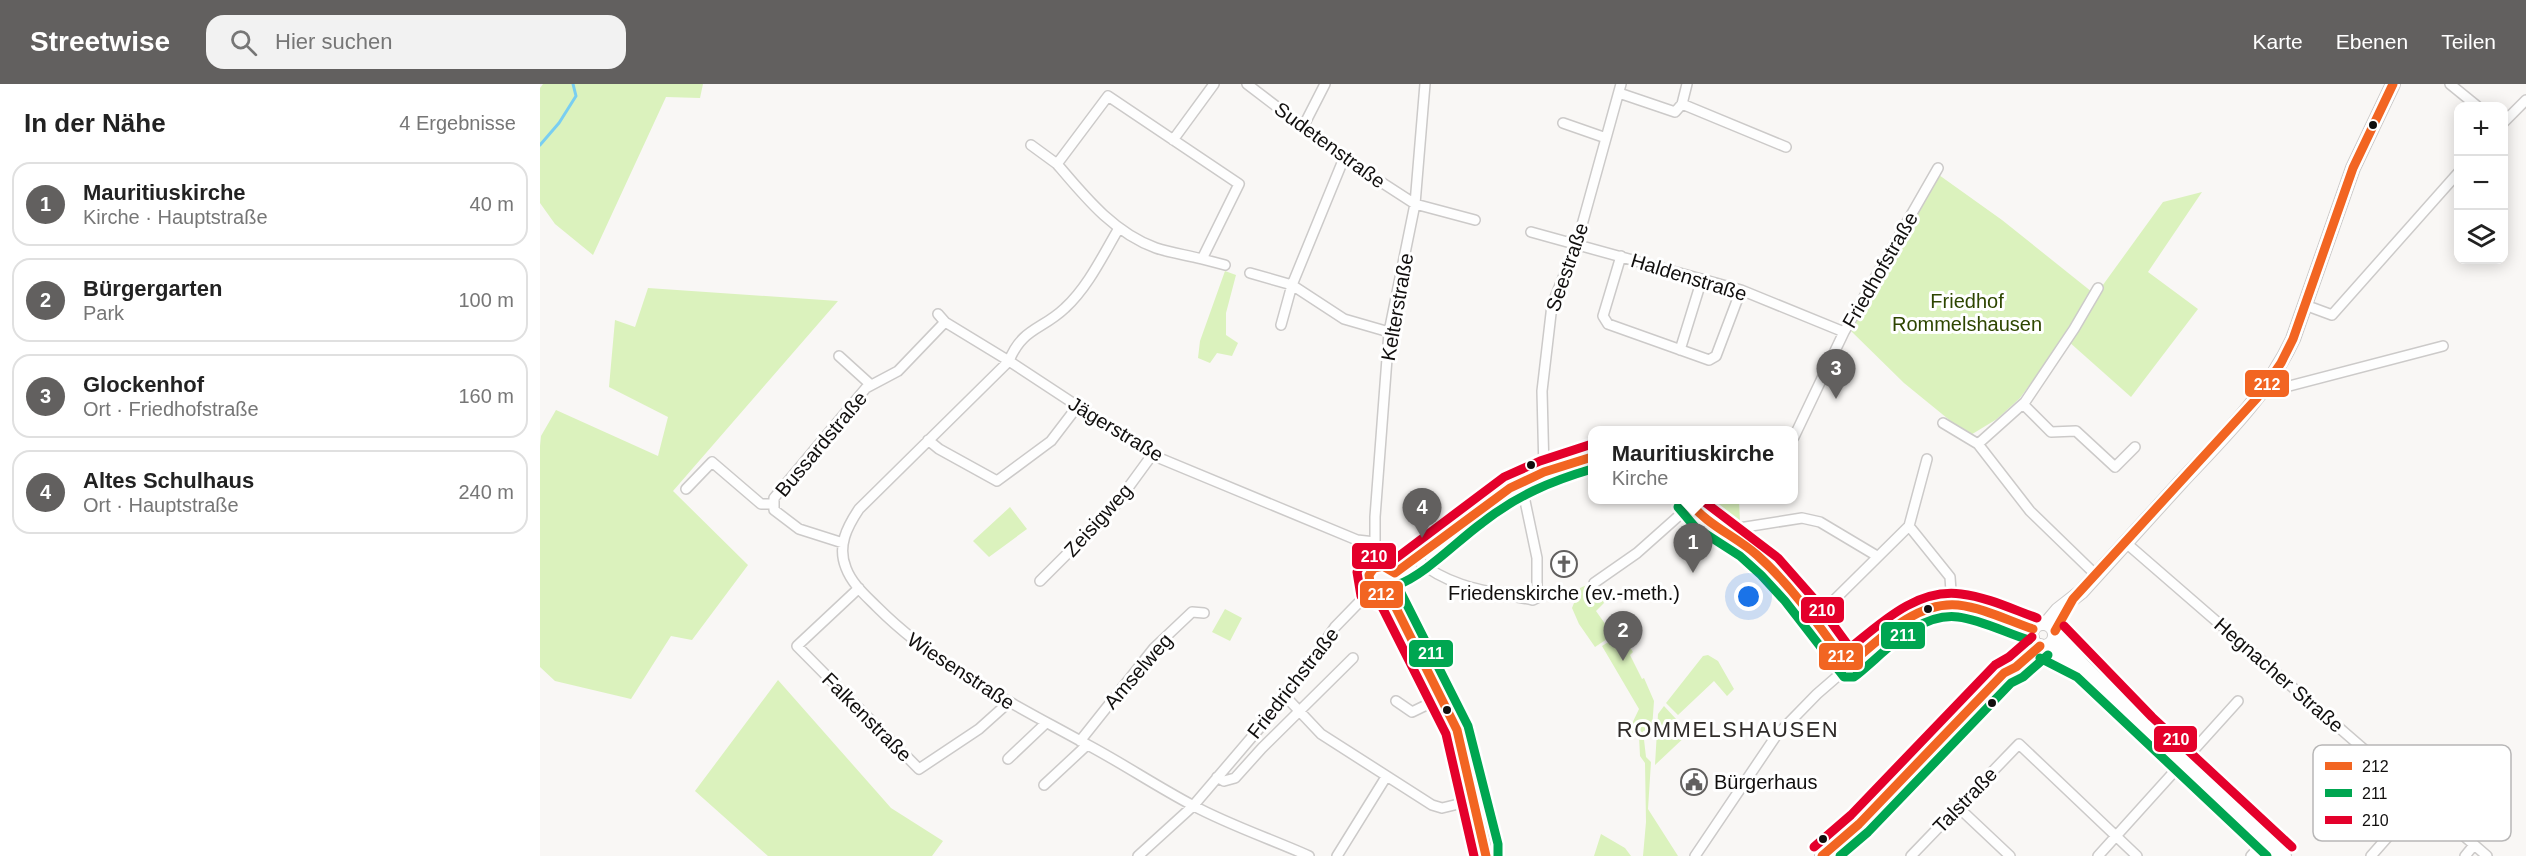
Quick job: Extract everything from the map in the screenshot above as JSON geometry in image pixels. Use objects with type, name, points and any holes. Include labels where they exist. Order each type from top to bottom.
[{"type":"main road","points":[[1822,856],[1859,824],[2004,673],[2008,662],[2037,640],[2053,642],[2052,629],[2073,599],[2266,386],[2281,363],[2305,305],[2353,168],[2393,84]]},
{"type":"main road","points":[[2037,640],[2037,625],[2052,629],[2084,667],[2284,856]]},
{"type":"main road","points":[[2037,640],[2084,667]]},
{"type":"street","points":[[1173,140],[1214,84]]},
{"type":"street","name":"Sudetenstraße","points":[[1247,84],[1344,158],[1415,204]]},
{"type":"street","points":[[1303,127],[1325,84]]},
{"type":"street","name":"Kelterstraße","points":[[1378,567],[1375,542],[1389,332],[1415,204],[1425,84]]},
{"type":"street","points":[[1620,89],[1675,112],[1682,105],[1687,84]]},
{"type":"street","points":[[2450,84],[2472,102]]},
{"type":"street","name":"Seestraße","points":[[1544,471],[1542,391],[1552,305],[1577,243],[1620,89]]},
{"type":"street","points":[[1057,164],[1108,96],[1239,184],[1202,259]]},
{"type":"street","points":[[2508,118],[2526,100]]},
{"type":"street","points":[[1682,105],[1786,147]]},
{"type":"street","points":[[1563,123],[1606,138]]},
{"type":"street","points":[[1031,145],[1057,164],[1089,201],[1119,228],[1156,248],[1225,265]]},
{"type":"street","points":[[1281,325],[1292,285],[1344,158]]},
{"type":"street","name":"Friedhofstraße","points":[[1798,429],[1844,332],[1938,168]]},
{"type":"street","points":[[2305,305],[2332,315],[2454,178]]},
{"type":"street","points":[[1415,204],[1475,220]]},
{"type":"street","points":[[843,543],[850,522],[859,509],[1009,361],[1023,337],[1071,302],[1119,228]]},
{"type":"street","name":"Haldenstraße","points":[[1531,232],[1741,290],[1844,332]]},
{"type":"street","points":[[1621,256],[1603,316],[1608,324],[1709,360],[1716,356],[1741,290]]},
{"type":"street","points":[[1250,273],[1292,285],[1344,319],[1389,332]]},
{"type":"street","points":[[1680,350],[1702,279]]},
{"type":"street","points":[[1978,444],[2023,404],[2074,329],[2098,288]]},
{"type":"street","name":"Jägerstraße","points":[[938,314],[945,322],[1152,455],[1357,540],[1375,542]]},
{"type":"street","name":"Bussardstraße","points":[[843,543],[792,525],[778,515],[773,504],[778,492],[871,385],[898,371],[945,322]]},
{"type":"street","points":[[2266,386],[2274,390],[2444,346]]},
{"type":"street","name":"Bussardstraße","points":[[839,356],[871,385]]},
{"type":"street","points":[[2023,404],[2051,432],[2076,431],[2115,467],[2135,447]]},
{"type":"street","points":[[927,440],[997,481],[1051,441],[1077,407]]},
{"type":"street","points":[[1942,423],[1978,444],[2030,511],[2096,575]]},
{"type":"street","name":"Zeisigweg","points":[[1040,581],[1114,507],[1152,455]]},
{"type":"street","points":[[1395,573],[1500,494],[1544,471],[1588,458]]},
{"type":"street","points":[[1815,619],[1909,526],[1927,459]]},
{"type":"street","name":"Bussardstraße","points":[[686,489],[712,462],[761,504],[773,504]]},
{"type":"street","points":[[1416,559],[1434,574],[1450,582],[1533,600],[1537,598],[1537,558],[1521,482]]},
{"type":"street","points":[[1594,583],[1637,553],[1687,504]]},
{"type":"street","points":[[1691,504],[1719,532],[1743,543],[1755,553],[1815,619],[1848,666]]},
{"type":"street","points":[[1719,532],[1802,518],[1820,522],[1877,556]]},
{"type":"street","points":[[1909,526],[1950,577],[1952,605]]},
{"type":"street","name":"Hegnacher Straße","points":[[2125,542],[2360,745]]},
{"type":"street","name":"Wiesenstraße","points":[[843,543],[845,566],[859,588],[920,647],[1008,703],[1084,742],[1193,806],[1309,856]]},
{"type":"street","points":[[1378,567],[1389,567],[1395,573],[1396,586],[1389,594],[1382,595],[1371,590],[1369,575],[1378,567]]},
{"type":"street","name":"Falkenstraße","points":[[859,588],[797,646],[919,769],[979,729],[1008,703]]},
{"type":"street","name":"Friedrichstraße","points":[[1138,856],[1193,806],[1286,697],[1335,627],[1371,590]]},
{"type":"street","points":[[1389,594],[1443,697],[1457,730],[1475,800],[1486,856]]},
{"type":"street","points":[[1695,856],[1776,736],[1848,666],[1892,629],[1924,611],[1952,605],[2037,640]]},
{"type":"street","name":"Amselweg","points":[[1044,785],[1084,742],[1154,648],[1192,612],[1204,613]]},
{"type":"street","name":"Friedrichstraße","points":[[1217,777],[1229,781],[1235,778],[1353,658]]},
{"type":"street","points":[[1286,697],[1321,734],[1432,805],[1442,808],[1475,800]]},
{"type":"street","points":[[1396,701],[1412,712],[1443,697]]},
{"type":"street","points":[[2098,856],[2238,701]]},
{"type":"street","points":[[1008,759],[1046,723]]},
{"type":"street","name":"Talstraße","points":[[1911,856],[2019,744],[2116,836]]},
{"type":"street","points":[[1337,856],[1386,777]]},
{"type":"street","points":[[1959,808],[2010,856]]},
{"type":"street","points":[[2116,836],[2137,856]]},
{"type":"street","points":[[2252,856],[2266,839]]},
{"type":"street","points":[[2371,856],[2384,841]]},
{"type":"street","name":"Hegnacher Straße","points":[[2469,841],[2487,856]]},
{"type":"street","points":[[2465,856],[2474,845]]},
{"type":"green space","points":[[543,84],[703,84],[700,98],[666,97],[593,255],[555,224],[540,203],[540,88]]},
{"type":"green space","name":"Friedhof Rommelshausen","points":[[1939,175],[2002,220],[2092,292],[2072,327],[2020,398],[1997,419],[1969,436],[1904,383],[1851,331]]},
{"type":"green space","points":[[2202,192],[2148,272],[2198,309],[2131,397],[2068,341],[2100,289],[2163,202]]},
{"type":"green space","points":[[1225,271],[1236,275],[1226,313],[1226,335],[1238,343],[1232,356],[1217,353],[1210,363],[1198,358],[1200,341]]},
{"type":"green space","points":[[648,288],[838,301],[673,491],[748,565],[692,640],[671,636],[631,699],[555,681],[540,667],[540,446],[541,436],[556,410],[658,456],[668,417],[609,387],[615,320],[635,327]]},
{"type":"green space","points":[[1698,504],[1739,504],[1740,523],[1720,527]]},
{"type":"green space","points":[[1010,507],[1027,529],[989,557],[973,541]]},
{"type":"green space","points":[[1589,584],[1595,586],[1604,603],[1596,611],[1613,635],[1595,647],[1579,624],[1572,608],[1580,588]]},
{"type":"green space","points":[[1225,609],[1242,618],[1230,641],[1212,632]]},
{"type":"green space","points":[[1621,634],[1633,652],[1630,655],[1654,701],[1652,729],[1643,731],[1646,757],[1651,762],[1648,809],[1678,856],[1643,856],[1646,822],[1645,763],[1640,756],[1639,736],[1628,732],[1639,709],[1602,646]]},
{"type":"green space","points":[[1708,655],[1718,661],[1734,689],[1727,696],[1714,681],[1678,715],[1666,703],[1703,656]]},
{"type":"green space","points":[[778,680],[891,808],[943,841],[932,856],[768,856],[695,791]]},
{"type":"green space","points":[[1664,706],[1689,733],[1655,765],[1658,714]]},
{"type":"green space","points":[[1601,834],[1625,848],[1631,856],[1594,856]]},
{"type":"waterway","points":[[540,145],[559,123],[576,96],[573,84]]},
{"type":"transit line","name":"212","points":[[2055,631],[2073,599],[2257,398],[2281,363],[2293,339],[2353,168],[2393,84]]},
{"type":"transit line","name":"210","points":[[1474,856],[1446,734],[1382,607],[1361,596],[1357,572],[1360,566],[1373,556],[1383,555],[1395,559],[1504,477],[1540,461],[1588,445]]},
{"type":"transit line","name":"212","points":[[1486,856],[1457,730],[1389,594],[1382,595],[1371,590],[1369,575],[1374,568],[1383,566],[1395,573],[1510,488],[1544,472],[1588,458]]},
{"type":"transit line","name":"211","points":[[1498,856],[1498,844],[1468,726],[1397,585],[1419,574],[1472,530],[1521,497],[1548,484],[1588,470]]},
{"type":"transit line","name":"212","points":[[1691,504],[1703,516],[1770,567],[1806,608],[1848,666],[1898,625],[1927,609],[1942,605],[1958,605],[1977,609],[2033,629]]},
{"type":"transit line","name":"210","points":[[1707,504],[1778,558],[1815,600],[1850,648],[1887,618],[1929,596],[1961,594],[1980,598],[2037,618]]},
{"type":"transit line","name":"211","points":[[1678,507],[1695,527],[1740,556],[1761,575],[1785,601],[1844,677],[1854,677],[1915,628],[1943,617],[1958,617],[1976,621],[2029,640]]},
{"type":"transit line","name":"210","points":[[2064,626],[2152,717],[2292,847]]},
{"type":"transit line","name":"210","points":[[1814,847],[1851,815],[1995,665],[2009,657],[2032,637]]},
{"type":"transit line","name":"212","points":[[1822,856],[1859,824],[2004,673],[2016,667],[2040,646]]},
{"type":"transit line","name":"211","points":[[1840,856],[1868,832],[2011,683],[2023,677],[2048,655]]},
{"type":"transit line","name":"211","points":[[2040,658],[2077,677],[2267,856]]},
{"type":"place","name":"Glockenhof","points":[[1836,399]]},
{"type":"place","name":"Altes Schulhaus","points":[[1422,538]]},
{"type":"place","name":"Friedenskirche (ev.-meth.)","points":[[1564,564]]},
{"type":"place","name":"Mauritiuskirche","points":[[1693,573]]},
{"type":"place","name":"Bürgergarten","points":[[1623,661]]},
{"type":"place","name":"Bürgerhaus","points":[[1694,782]]},
{"type":"district","name":"ROMMELSHAUSEN","points":[[1728,729]]}]
